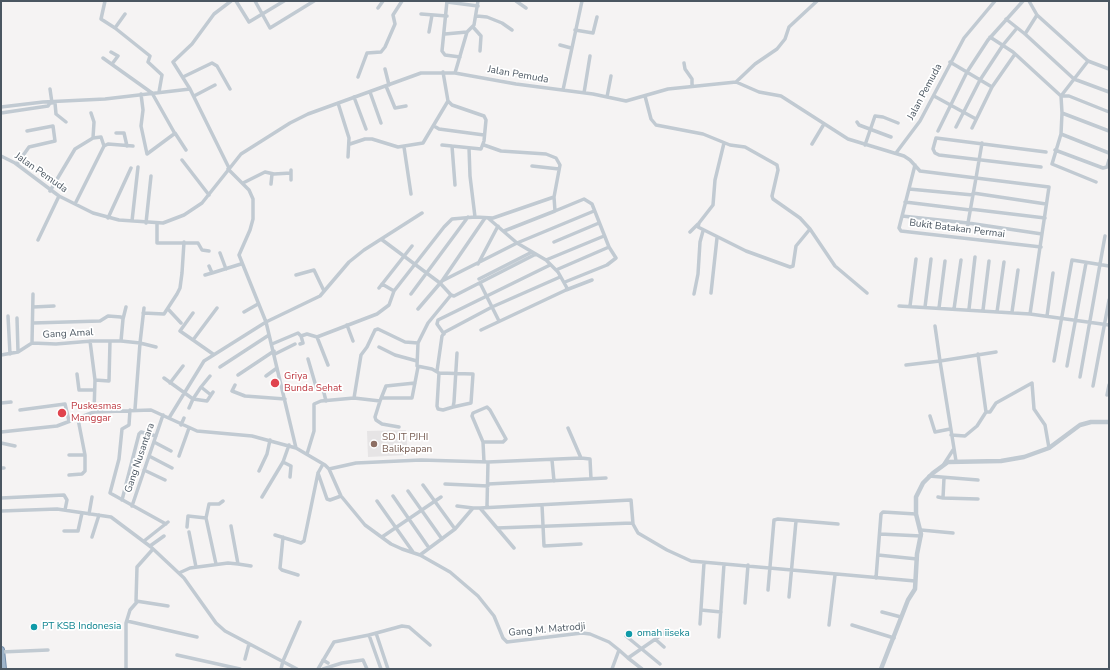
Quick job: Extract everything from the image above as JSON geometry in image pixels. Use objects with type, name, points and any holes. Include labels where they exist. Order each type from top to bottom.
[{"type":"highway","points":[[1,651],[3,669]]},
{"type":"street","points":[[105,1],[101,19],[115,28],[150,56],[148,62],[162,75],[158,92]]},
{"type":"street","points":[[231,1],[214,14],[192,44],[173,62],[184,77],[194,96],[228,168],[252,194],[254,206],[250,230],[246,243],[239,254],[266,322],[296,448]]},
{"type":"street","points":[[236,1],[248,21],[251,21],[284,1]]},
{"type":"street","points":[[255,1],[268,27],[271,28],[308,3],[314,1]]},
{"type":"street","points":[[378,8],[383,1]]},
{"type":"street","points":[[358,77],[367,53],[381,52],[385,47],[395,24],[393,15],[402,1]]},
{"type":"street","points":[[460,56],[443,53],[447,1],[464,2],[478,6]]},
{"type":"street","points":[[445,34],[466,32],[473,27],[478,1]]},
{"type":"street","points":[[516,1],[526,8]]},
{"type":"street","points":[[563,90],[582,1]]},
{"type":"street","points":[[736,82],[755,64],[777,49],[785,39],[789,27],[816,1]]},
{"type":"street","name":"Jalan Pemuda","points":[[1,156],[17,164],[50,191],[74,204],[108,218],[157,224],[175,220],[202,203],[228,168],[241,154],[290,123],[338,103],[421,73],[443,72],[584,93],[626,101],[668,89],[736,82],[759,92],[781,96],[848,140],[896,153],[920,121],[964,38],[995,1]]},
{"type":"street","points":[[938,131],[967,72],[990,37],[1023,1]]},
{"type":"street","points":[[1029,1],[1037,15],[1088,61],[1109,69]]},
{"type":"street","points":[[115,28],[125,14]]},
{"type":"street","points":[[421,14],[447,16]]},
{"type":"street","points":[[430,32],[432,15]]},
{"type":"street","points":[[1025,34],[1037,15]]},
{"type":"street","points":[[476,16],[487,17],[502,23],[512,30]]},
{"type":"street","points":[[576,30],[593,33],[598,17]]},
{"type":"street","points":[[1006,19],[1025,34],[1074,79],[1109,92]]},
{"type":"street","points":[[473,27],[481,36],[480,51]]},
{"type":"street","points":[[956,127],[980,80],[1003,45],[1017,28]]},
{"type":"street","points":[[455,73],[466,32]]},
{"type":"street","points":[[990,37],[1015,54],[1061,96],[1069,96],[1109,112]]},
{"type":"street","points":[[560,45],[571,48]]},
{"type":"street","points":[[111,52],[118,56],[112,64]]},
{"type":"street","points":[[972,128],[992,87],[1015,54]]},
{"type":"street","points":[[584,93],[590,56]]},
{"type":"street","points":[[103,58],[152,93],[186,150]]},
{"type":"street","points":[[1088,61],[1061,96],[1061,134],[1052,164],[1096,182]]},
{"type":"street","points":[[950,62],[992,87]]},
{"type":"street","points":[[184,77],[212,63],[218,66],[230,89]]},
{"type":"street","points":[[684,63],[685,69],[692,79],[692,86]]},
{"type":"street","points":[[385,69],[388,86],[395,108],[406,106]]},
{"type":"street","points":[[442,145],[481,149],[484,145],[486,120],[484,116],[452,105],[448,101],[443,72]]},
{"type":"street","points":[[607,97],[611,76]]},
{"type":"street","points":[[194,96],[215,85]]},
{"type":"street","points":[[50,89],[52,103],[56,114],[66,122]]},
{"type":"street","points":[[1,107],[190,89]]},
{"type":"street","points":[[370,92],[381,123]]},
{"type":"street","points":[[141,94],[143,110],[141,126],[147,154],[175,133]]},
{"type":"street","points":[[645,96],[651,119],[656,125],[702,134],[749,149],[777,165],[778,170],[772,196],[773,199],[800,218],[810,229],[835,266],[868,294]]},
{"type":"street","points":[[934,96],[976,119]]},
{"type":"street","points":[[354,98],[366,130]]},
{"type":"street","points":[[350,144],[359,140],[372,139],[391,146],[404,147],[423,143],[448,101]]},
{"type":"street","points":[[1,113],[48,106],[52,103]]},
{"type":"street","points":[[338,103],[350,144],[348,157]]},
{"type":"street","points":[[91,113],[94,122],[93,138]]},
{"type":"street","points":[[1062,113],[1109,131]]},
{"type":"street","points":[[865,145],[876,116],[898,123]]},
{"type":"street","points":[[857,122],[858,125],[891,137]]},
{"type":"street","points":[[812,144],[824,124]]},
{"type":"street","points":[[17,164],[29,147],[53,143],[55,140],[53,126],[27,131]]},
{"type":"street","points":[[434,126],[439,129],[484,135]]},
{"type":"street","points":[[116,132],[124,133],[127,146]]},
{"type":"street","points":[[1061,134],[1109,153]]},
{"type":"street","points":[[50,191],[70,155],[75,149],[93,138],[101,138],[104,146]]},
{"type":"street","points":[[1041,167],[950,157],[935,153],[933,149],[936,138],[1046,152]]},
{"type":"street","points":[[690,232],[699,223],[713,204],[715,180],[724,142]]},
{"type":"street","name":"Bukit Batakan Permai","points":[[968,223],[982,143]]},
{"type":"street","points":[[74,204],[104,146],[108,144],[133,146]]},
{"type":"street","points":[[484,145],[501,151],[551,156],[558,161],[559,169],[554,197],[555,211]]},
{"type":"street","points":[[452,146],[455,185]]},
{"type":"street","points":[[404,147],[411,194]]},
{"type":"street","points":[[469,148],[470,176],[475,217]]},
{"type":"street","points":[[1056,150],[1103,168],[1106,167],[1109,160]]},
{"type":"street","points":[[896,153],[910,160],[920,172],[1049,187],[1030,314]]},
{"type":"street","points":[[182,160],[209,195]]},
{"type":"street","name":"Bukit Batakan Permai","points":[[915,165],[899,228],[901,231],[1041,247]]},
{"type":"street","points":[[532,166],[559,169]]},
{"type":"street","points":[[132,221],[138,167]]},
{"type":"street","points":[[108,218],[130,168]]},
{"type":"street","points":[[243,183],[265,172],[272,174],[291,171],[291,180]]},
{"type":"street","points":[[271,184],[272,174]]},
{"type":"street","points":[[146,223],[150,176]]},
{"type":"street","points":[[909,188],[973,194],[1046,204]]},
{"type":"street","points":[[38,240],[59,196]]},
{"type":"street","points":[[272,344],[298,333],[301,336],[307,334],[317,337],[377,314],[386,308],[389,305],[394,291],[444,227],[456,218],[487,218],[554,197]]},
{"type":"street","points":[[504,231],[584,199],[592,204],[604,236],[616,258],[613,262],[564,282]]},
{"type":"street","name":"Bukit Batakan Permai","points":[[905,202],[1045,218]]},
{"type":"street","points":[[441,282],[477,265],[517,243],[594,211]]},
{"type":"street","points":[[169,418],[204,361],[266,322],[320,296],[349,262],[381,239],[422,214]]},
{"type":"street","name":"Bukit Batakan Permai","points":[[902,216],[968,223],[1042,234]]},
{"type":"street","points":[[411,294],[468,217]]},
{"type":"street","points":[[487,218],[517,243],[546,260],[556,270],[564,282],[566,290]]},
{"type":"street","points":[[418,309],[441,282],[487,218]]},
{"type":"street","points":[[554,242],[599,223]]},
{"type":"street","points":[[699,223],[698,227],[717,238],[746,251],[790,267],[793,266],[796,246],[810,229]]},
{"type":"street","points":[[967,231],[968,223]]},
{"type":"street","points":[[157,224],[157,243],[198,243],[202,250],[209,251]]},
{"type":"street","points":[[477,265],[498,226]]},
{"type":"street","points":[[694,294],[698,274],[700,242],[703,231]]},
{"type":"street","points":[[546,260],[604,236]]},
{"type":"street","points":[[1080,377],[1105,236]]},
{"type":"street","points":[[711,293],[717,238]]},
{"type":"street","points":[[381,239],[427,274],[441,282],[451,295]]},
{"type":"street","points":[[143,313],[164,314],[168,309],[180,288],[184,242]]},
{"type":"street","points":[[379,288],[412,246]]},
{"type":"street","points":[[556,270],[609,247]]},
{"type":"street","points":[[220,253],[226,269]]},
{"type":"street","points":[[307,454],[314,431],[314,404],[354,398],[381,400],[411,398],[418,367],[418,343],[428,323],[451,295],[454,296],[534,253]]},
{"type":"street","points":[[969,310],[975,257]]},
{"type":"street","points":[[910,306],[916,259]]},
{"type":"street","points":[[925,307],[931,259]]},
{"type":"street","points":[[954,309],[961,260]]},
{"type":"street","points":[[1054,360],[1072,260],[1109,266]]},
{"type":"street","points":[[939,308],[945,261]]},
{"type":"street","points":[[983,310],[989,261]]},
{"type":"street","points":[[997,312],[1004,262]]},
{"type":"street","points":[[1068,366],[1086,263]]},
{"type":"street","points":[[205,275],[242,264]]},
{"type":"street","points":[[418,367],[438,372],[473,374],[471,403],[468,405],[443,410],[437,408],[438,372],[444,334],[437,324],[438,320],[486,295],[550,265]]},
{"type":"street","points":[[209,266],[212,273]]},
{"type":"street","points":[[296,276],[313,270],[324,291]]},
{"type":"street","points":[[1012,312],[1018,270]]},
{"type":"street","points":[[1047,316],[1053,273]]},
{"type":"street","points":[[444,334],[492,307],[560,277]]},
{"type":"street","points":[[481,330],[566,290],[592,280]]},
{"type":"street","points":[[480,281],[499,321]]},
{"type":"street","points":[[382,284],[394,291]]},
{"type":"street","points":[[32,343],[33,294]]},
{"type":"street","points":[[542,294],[545,300]]},
{"type":"street","points":[[1093,386],[1109,300]]},
{"type":"street","points":[[244,312],[258,304]]},
{"type":"street","points":[[33,307],[54,306]]},
{"type":"street","points":[[899,306],[1012,312],[1109,325]]},
{"type":"street","points":[[121,341],[123,319],[126,307]]},
{"type":"street","points":[[135,409],[144,308]]},
{"type":"street","points":[[193,340],[216,308]]},
{"type":"street","points":[[168,309],[181,323]]},
{"type":"street","points":[[193,312],[180,331],[213,354]]},
{"type":"street","points":[[8,316],[10,354]]},
{"type":"street","points":[[33,323],[100,321],[108,316],[121,317],[123,319]]},
{"type":"street","points":[[17,318],[18,352]]},
{"type":"street","points":[[347,325],[353,341]]},
{"type":"street","points":[[935,326],[953,450],[956,461]]},
{"type":"street","points":[[354,398],[361,355],[367,347],[375,330],[378,329],[405,342],[418,343]]},
{"type":"street","points":[[220,367],[269,335]]},
{"type":"street","points":[[300,344],[303,343],[301,336]]},
{"type":"street","points":[[317,337],[328,365]]},
{"type":"street","points":[[90,341],[95,380],[94,412]]},
{"type":"street","name":"Gang Amal","points":[[1,355],[18,352],[32,343],[56,344],[90,341],[121,341],[140,343],[156,347]]},
{"type":"street","points":[[95,380],[110,380],[110,341]]},
{"type":"street","points":[[238,375],[274,352],[295,344]]},
{"type":"street","points":[[379,347],[395,355],[417,361]]},
{"type":"street","points":[[906,365],[996,352]]},
{"type":"street","points":[[453,407],[456,353]]},
{"type":"street","points":[[978,354],[986,412]]},
{"type":"street","points":[[308,359],[318,390],[323,389],[326,401]]},
{"type":"street","points":[[170,383],[183,366]]},
{"type":"street","points":[[266,376],[277,368]]},
{"type":"street","points":[[77,374],[79,390],[94,390]]},
{"type":"street","points":[[189,408],[193,399],[210,376]]},
{"type":"street","points":[[164,378],[193,399],[206,402],[212,393],[201,387]]},
{"type":"street","points":[[399,427],[382,424],[376,420],[375,417],[386,386],[415,383]]},
{"type":"street","points":[[951,436],[965,436],[977,426],[986,412],[990,412],[996,403],[1032,383],[1034,409],[1045,425],[1049,448]]},
{"type":"street","points":[[235,385],[232,391],[244,396],[285,399]]},
{"type":"street","points":[[1107,395],[1109,385]]},
{"type":"street","points":[[1,403],[11,402]]},
{"type":"street","points":[[20,410],[65,404],[69,421]]},
{"type":"street","points":[[483,442],[503,442],[506,439],[487,407],[472,414],[483,442],[488,485],[487,506]]},
{"type":"street","points":[[1,432],[44,428],[78,419],[94,412],[135,409],[151,410],[181,425],[210,434],[252,436],[289,445],[307,454],[329,469],[341,496],[365,525],[391,544],[420,555],[455,529],[473,508]]},
{"type":"street","points":[[130,410],[129,425],[122,429],[119,459],[110,492],[132,506],[167,523],[144,542]]},
{"type":"street","name":"Gang Nusantara","points":[[132,506],[163,415]]},
{"type":"street","points":[[930,416],[935,432],[950,429]]},
{"type":"street","points":[[181,425],[184,418]]},
{"type":"street","points":[[69,475],[84,473],[85,455],[78,419]]},
{"type":"street","points":[[943,465],[956,461],[1006,460],[1049,448],[1080,425],[1091,422],[1109,422]]},
{"type":"street","points":[[179,456],[189,428]]},
{"type":"street","points":[[568,428],[581,458]]},
{"type":"street","points":[[122,500],[139,434],[142,432],[156,436]]},
{"type":"street","points":[[259,471],[267,454],[270,440]]},
{"type":"street","points":[[154,442],[171,451]]},
{"type":"street","points":[[1,443],[15,446]]},
{"type":"street","points":[[262,497],[283,462],[289,445]]},
{"type":"street","points":[[881,669],[901,617],[915,589],[917,558],[921,536],[921,530],[916,514],[918,490],[929,476],[943,465],[953,450]]},
{"type":"street","points":[[69,456],[85,455]]},
{"type":"street","points":[[149,456],[172,468]]},
{"type":"street","points":[[329,469],[356,463],[421,460],[486,462],[581,458],[590,459],[591,480]]},
{"type":"street","points":[[552,460],[554,482]]},
{"type":"street","points":[[283,462],[291,466],[290,477]]},
{"type":"street","points":[[275,535],[301,543],[304,541],[318,473],[323,464]]},
{"type":"street","points":[[144,470],[165,480]]},
{"type":"street","points":[[318,473],[327,499],[330,500],[341,496]]},
{"type":"street","points":[[929,476],[978,480]]},
{"type":"street","points":[[445,484],[488,485],[606,478]]},
{"type":"street","points":[[943,498],[944,478]]},
{"type":"street","points":[[423,485],[455,529]]},
{"type":"street","points":[[408,491],[442,539]]},
{"type":"street","points":[[1,498],[64,495],[67,500],[66,510]]},
{"type":"street","points":[[393,496],[429,548]]},
{"type":"street","points":[[90,514],[92,497]]},
{"type":"street","points":[[382,537],[441,497]]},
{"type":"street","points":[[938,498],[978,499]]},
{"type":"street","points":[[457,506],[480,508],[487,506],[542,505],[631,500],[632,522],[638,533],[667,550],[691,561],[915,581]]},
{"type":"street","points":[[216,564],[206,518],[209,504],[219,504],[223,501]]},
{"type":"street","points":[[377,501],[414,553]]},
{"type":"street","points":[[542,505],[543,543],[546,547],[581,544]]},
{"type":"street","points":[[480,508],[514,548]]},
{"type":"street","points":[[1,511],[66,510],[111,517],[151,547],[179,573],[221,628],[248,644],[297,669]]},
{"type":"street","points":[[876,578],[882,512],[916,514]]},
{"type":"street","points":[[64,530],[78,531],[82,513]]},
{"type":"street","points":[[92,537],[99,514]]},
{"type":"street","points":[[187,527],[188,516],[206,518]]},
{"type":"street","points":[[768,590],[770,551],[774,520],[778,519],[838,524]]},
{"type":"street","points":[[789,597],[796,521]]},
{"type":"street","points":[[497,528],[632,522]]},
{"type":"street","points":[[231,526],[238,564]]},
{"type":"street","points":[[921,530],[953,533]]},
{"type":"street","points":[[189,532],[196,567]]},
{"type":"street","points":[[880,534],[921,536]]},
{"type":"street","points":[[126,669],[127,621],[130,610],[137,602],[137,567],[151,547],[164,536]]},
{"type":"street","points":[[283,537],[280,568],[298,575]]},
{"type":"street","name":"Gang M. Matrodji","points":[[420,555],[450,572],[482,600],[494,616],[503,638],[507,642],[586,633],[609,642],[619,650]]},
{"type":"street","points":[[878,555],[917,558]]},
{"type":"street","points":[[700,624],[704,563]]},
{"type":"street","points":[[179,573],[196,567],[216,564],[238,564],[251,566]]},
{"type":"street","points":[[719,637],[724,564]]},
{"type":"street","points":[[745,603],[748,565]]},
{"type":"street","points":[[829,625],[835,575]]},
{"type":"street","points":[[137,602],[168,606]]},
{"type":"street","points":[[701,610],[721,612]]},
{"type":"street","points":[[882,612],[901,617]]},
{"type":"street","points":[[127,621],[197,637]]},
{"type":"street","points":[[281,669],[300,622]]},
{"type":"street","points":[[852,625],[894,638]]},
{"type":"street","points":[[318,669],[334,642],[405,626],[430,645]]},
{"type":"street","points":[[628,658],[666,631]]},
{"type":"street","points":[[376,633],[388,669]]},
{"type":"street","points":[[369,635],[381,669]]},
{"type":"street","points":[[626,636],[660,664]]},
{"type":"street","points":[[655,639],[664,647]]},
{"type":"street","points":[[245,659],[248,644]]},
{"type":"street","points":[[1,651],[48,650]]},
{"type":"street","points":[[612,669],[619,650],[642,669]]},
{"type":"street","points":[[177,655],[239,669]]},
{"type":"street","points":[[323,660],[328,663]]},
{"type":"street","points":[[323,669],[342,663],[363,660],[367,669]]},
{"type":"shaded area","points":[[406,430],[408,455],[368,457],[367,431]]},
{"type":"place","name":"Griya Bunda Sehat","points":[[275,383]]},
{"type":"place","name":"Puskesmas Manggar","points":[[62,413]]},
{"type":"place","name":"SD IT PJHI Balikpapan","points":[[374,444]]},
{"type":"place","name":"PT KSB Indonesia","points":[[34,627]]},
{"type":"place","name":"omah iiseka","points":[[629,634]]}]
